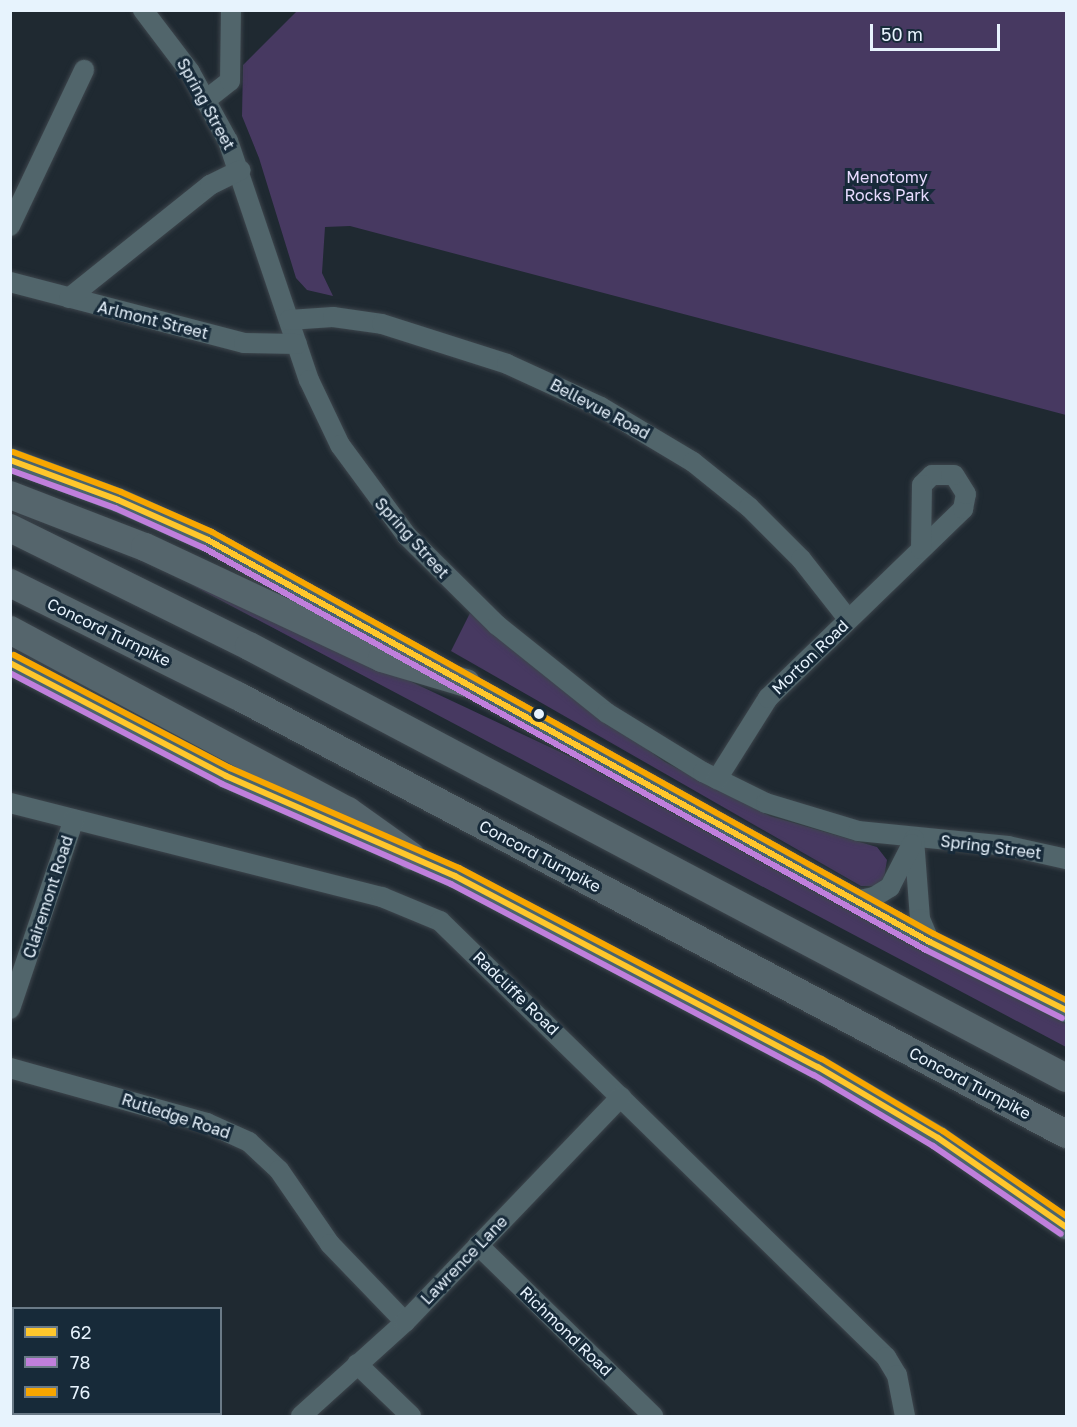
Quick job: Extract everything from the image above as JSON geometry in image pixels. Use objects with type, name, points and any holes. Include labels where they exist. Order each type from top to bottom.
[{"type":"highway","points":[[10,495],[137,543],[382,658],[466,683]]},
{"type":"highway","points":[[10,528],[249,646],[1066,1078]]},
{"type":"highway","name":"Concord Turnpike","points":[[10,583],[238,696],[1066,1134]]},
{"type":"highway","points":[[10,630],[348,811],[411,856]]},
{"type":"main road","points":[[10,460],[128,504],[208,540],[855,901],[930,942],[1066,1010]]},
{"type":"main road","points":[[10,663],[226,776],[411,856],[500,899],[849,1084],[956,1149],[1066,1227]]},
{"type":"street","name":"Spring Street","points":[[143,10],[171,43],[207,99],[241,170],[297,344],[339,445],[375,498],[419,550],[490,620],[564,682],[649,741],[717,779],[818,821],[914,838],[1008,846],[1066,859]]},
{"type":"street","points":[[207,99],[230,81],[231,10]]},
{"type":"street","points":[[10,226],[84,70]]},
{"type":"street","points":[[69,298],[210,185],[241,170]]},
{"type":"street","name":"Arlmont Street","points":[[10,282],[244,343],[297,344]]},
{"type":"street","name":"Bellevue Road","points":[[290,320],[333,316],[382,324],[507,364],[601,406],[693,462],[749,507],[801,559],[848,619]]},
{"type":"street","name":"Morton Road","points":[[717,779],[762,704],[921,549]]},
{"type":"street","name":"Radcliffe Road","points":[[10,803],[382,897],[429,914],[450,929],[885,1357],[900,1386],[905,1416]]},
{"type":"street","name":"Clairemont Road","points":[[10,1009],[74,819]]},
{"type":"street","name":"Spring Street","points":[[914,838],[920,919],[930,942]]},
{"type":"street","points":[[855,901],[874,897],[890,886],[914,838]]},
{"type":"street","name":"Rutledge Road","points":[[10,1068],[207,1123],[249,1142],[279,1170],[330,1244],[405,1322]]},
{"type":"street","name":"Lawrence Lane","points":[[301,1416],[405,1322],[621,1097]]},
{"type":"street","name":"Richmond Road","points":[[478,1245],[653,1416]]},
{"type":"street","points":[[357,1364],[411,1416]]},
{"type":"green space","name":"Menotomy Rocks Park","points":[[297,11],[1066,11],[1066,415],[350,226],[325,227],[322,273],[333,296],[307,290],[296,278],[259,158],[242,116],[243,65]]},
{"type":"green space","points":[[190,584],[350,653],[573,758],[911,945],[1066,1024],[1066,1047]]},
{"type":"green space","points":[[470,613],[561,688],[665,762],[770,816],[877,847],[887,860],[884,878],[875,886],[861,886],[451,651]]},
{"type":"transit line","name":"76","points":[[13,452],[121,492],[212,532],[934,934],[1066,1000]]},
{"type":"transit line","name":"62","points":[[10,460],[118,500],[208,540],[930,942],[1066,1010]]},
{"type":"transit line","name":"78","points":[[10,470],[115,508],[204,548],[926,950],[1062,1018]]},
{"type":"transit line","name":"76","points":[[14,655],[230,768],[459,868],[822,1059],[943,1131],[1066,1216]]},
{"type":"transit line","name":"62","points":[[10,663],[226,776],[455,876],[818,1067],[938,1138],[1066,1227]]},
{"type":"transit line","name":"78","points":[[10,673],[222,784],[451,884],[814,1075],[933,1146],[1061,1234]]}]
